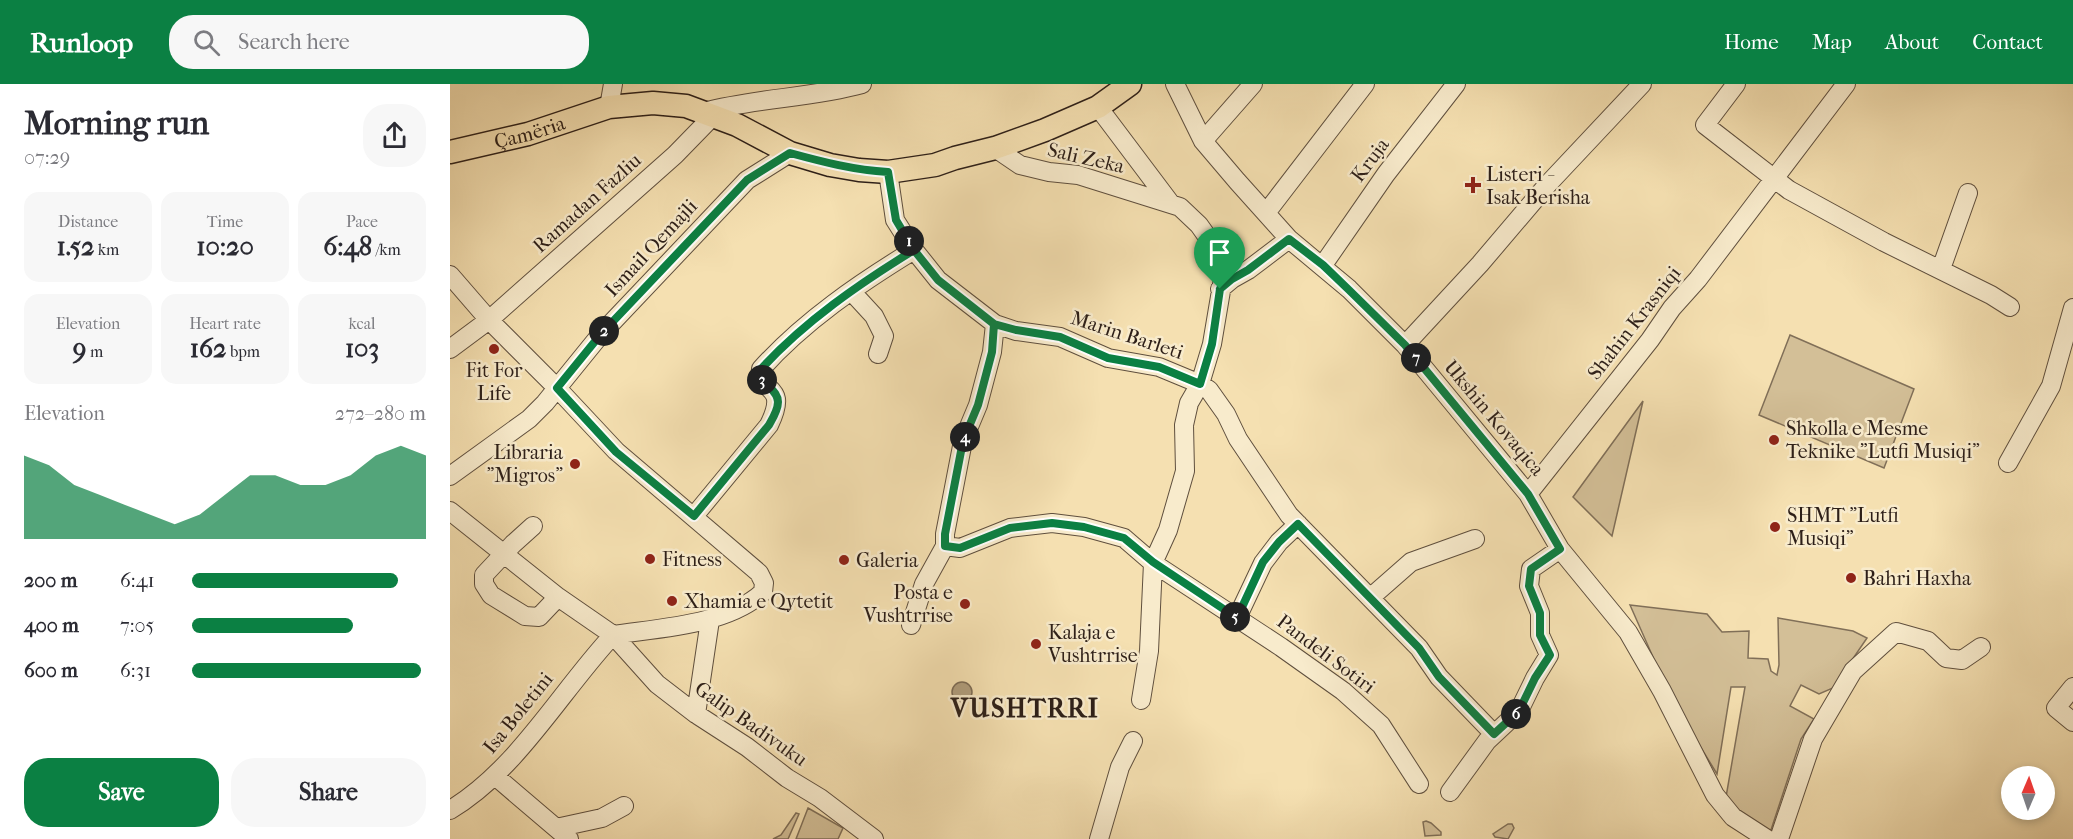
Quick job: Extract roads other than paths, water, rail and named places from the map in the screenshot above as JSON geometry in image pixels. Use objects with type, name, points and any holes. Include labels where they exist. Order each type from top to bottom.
[{"type":"main road","name":"Çamëria","points":[[450,152],[528,134],[609,107],[653,103],[687,106],[737,124],[790,153],[830,165],[888,172],[935,165],[995,148],[1045,130],[1098,107],[1126,85]]},
{"type":"street","points":[[609,107],[613,84]]},
{"type":"street","points":[[708,114],[730,105],[819,93],[862,84]]},
{"type":"street","name":"Ukshin Kovaqica","points":[[1175,84],[1203,141],[1289,239],[1323,265],[1405,345],[1528,494],[1560,549],[1628,632],[1662,691],[1710,787],[1733,817]]},
{"type":"street","points":[[1203,141],[1253,84]]},
{"type":"street","points":[[1266,213],[1365,84]]},
{"type":"street","name":"Kruja","points":[[1323,265],[1386,174],[1456,84]]},
{"type":"street","points":[[1405,345],[1480,264],[1548,184],[1642,84]]},
{"type":"street","points":[[1736,84],[1705,125],[1789,190],[2010,307]]},
{"type":"street","name":"Shahin Krasniqi","points":[[1528,494],[1650,340],[1672,308],[1698,279],[1773,177],[1846,84]]},
{"type":"street","name":"Sali Zeka","points":[[1098,107],[1171,204]]},
{"type":"street","name":"Ramadan Fazliu","points":[[450,349],[489,320],[675,155],[708,114]]},
{"type":"street","name":"Sali Zeka","points":[[995,148],[1020,165],[1049,172],[1078,175],[1180,207],[1199,225],[1223,259],[1225,267],[1212,344],[1200,384],[1189,403],[1184,425],[1185,471],[1168,530],[1153,562]]},
{"type":"street","name":"Ismail Qemajli","points":[[450,476],[529,419],[601,334],[747,180],[790,153]]},
{"type":"street","name":"Marin Barleti","points":[[888,172],[896,220],[914,250],[938,280],[994,324],[1060,337],[1108,358],[1159,367],[1209,390],[1226,414],[1238,439],[1289,515],[1419,648],[1439,677],[1494,734]]},
{"type":"street","points":[[1941,270],[1968,192]]},
{"type":"street","points":[[1220,289],[1289,239]]},
{"type":"street","points":[[694,516],[769,425],[775,413],[778,403],[777,396],[762,380],[761,369],[795,337],[851,291],[914,250]]},
{"type":"street","points":[[450,275],[489,320],[557,388],[616,452],[759,573],[764,583],[763,592],[754,600],[710,620],[613,635]]},
{"type":"street","points":[[851,291],[874,316],[884,336],[878,354]]},
{"type":"street","points":[[2008,463],[2051,386],[2073,308]]},
{"type":"street","points":[[911,625],[924,584],[945,546],[945,534],[963,441],[978,405],[992,352],[994,324]]},
{"type":"street","name":"Galip Badivuku","points":[[450,511],[558,597],[613,635],[657,684],[787,778],[820,798],[874,839]]},
{"type":"street","name":"Pandeli Sotiri","points":[[945,546],[960,548],[1010,528],[1052,523],[1084,527],[1124,538],[1153,562],[1343,691],[1381,725],[1419,784]]},
{"type":"street","points":[[1237,618],[1263,562],[1298,524]]},
{"type":"street","points":[[532,526],[484,575],[484,584],[491,595],[525,616],[539,617],[558,597]]},
{"type":"street","points":[[1370,598],[1411,562],[1475,539]]},
{"type":"street","points":[[1450,792],[1494,734],[1519,711],[1535,678],[1550,655],[1540,635],[1540,613],[1529,586],[1531,569],[1560,549]]},
{"type":"street","points":[[1141,700],[1149,651],[1153,562]]},
{"type":"street","points":[[696,714],[710,620]]},
{"type":"street","points":[[1779,839],[1813,739],[1853,671],[1896,632],[1928,641],[1946,658],[1962,660],[1981,648]]},
{"type":"street","name":"Isa Boletini","points":[[450,810],[470,798],[495,776],[613,635]]},
{"type":"street","points":[[2073,687],[2056,708],[2073,722]]},
{"type":"street","points":[[1099,839],[1120,767],[1133,741]]},
{"type":"street","points":[[495,776],[563,834],[624,806]]},
{"type":"street","points":[[1733,817],[1744,839]]},
{"type":"street","points":[[1733,817],[1767,839]]},
{"type":"place","name":"Listeri - Isak Berisha","points":[[1473,185]]},
{"type":"place","name":"Fit For Life","points":[[494,349]]},
{"type":"place","name":"Shkolla e Mesme Teknike \"Lutfi Musiqi\"","points":[[1774,440]]},
{"type":"place","name":"Libraria \"Migros\"","points":[[575,464]]},
{"type":"place","name":"SHMT \"Lutfi Musiqi\"","points":[[1775,527]]},
{"type":"place","name":"Fitness","points":[[650,559]]},
{"type":"place","name":"Galeria","points":[[844,560]]},
{"type":"place","name":"Bahri Haxha","points":[[1851,578]]},
{"type":"place","name":"Xhamia e Qytetit","points":[[672,601]]},
{"type":"place","name":"Posta e Vushtrrise","points":[[965,604]]},
{"type":"place","name":"Kalaja e Vushtrrise","points":[[1036,644]]},
{"type":"district","name":"VUSHTRRI","points":[[1025,708]]}]
